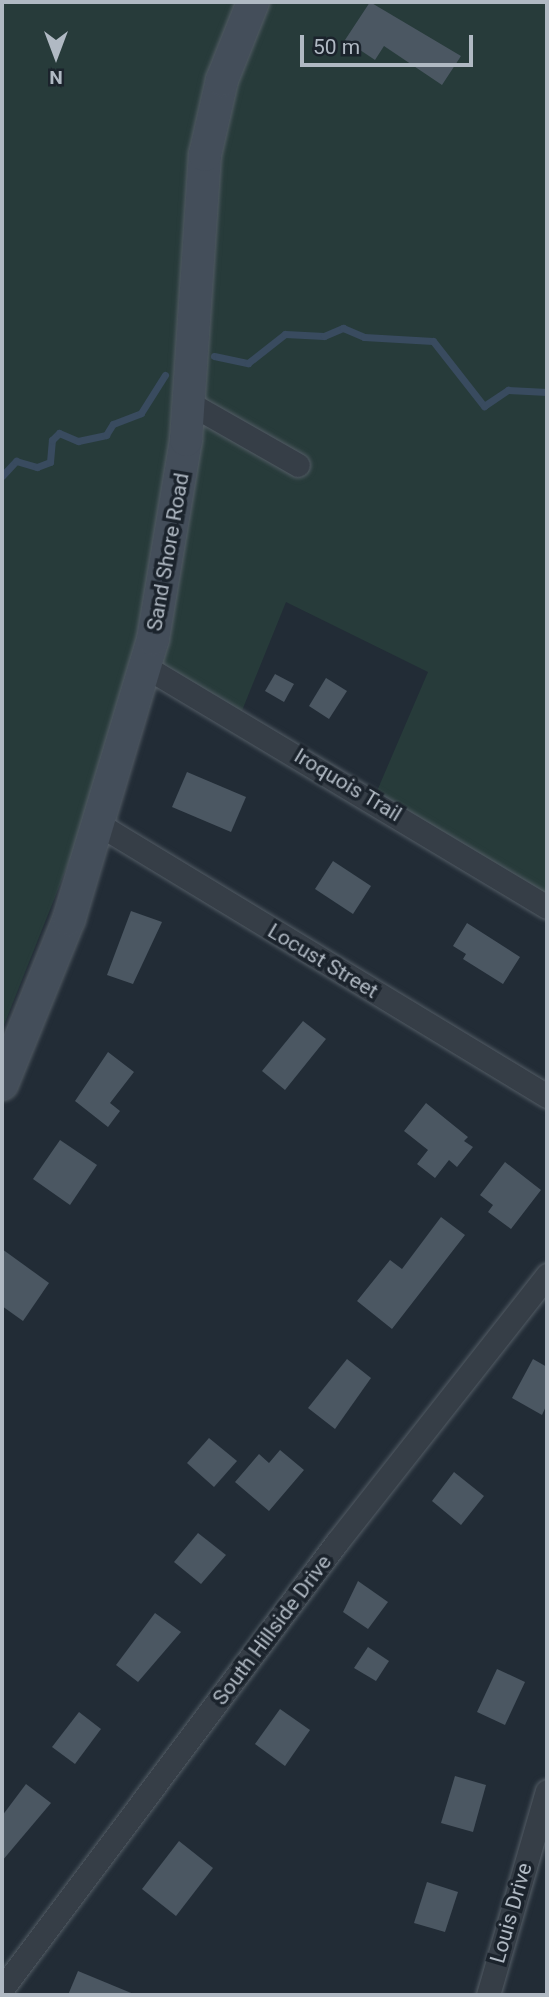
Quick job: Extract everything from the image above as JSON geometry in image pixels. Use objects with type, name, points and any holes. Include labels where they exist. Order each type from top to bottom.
[{"type":"street","name":"Sand Shore Road","points":[[2,1084],[45,984],[100,825],[146,667],[172,540],[189,401],[198,219],[209,134],[222,80],[253,2]]},
{"type":"street","points":[[189,401],[298,465]]},
{"type":"street","name":"Iroquois Trail","points":[[146,667],[547,907]]},
{"type":"street","name":"Locust Street","points":[[100,825],[547,1097]]},
{"type":"street","name":"South Hillside Drive","points":[[2,1989],[337,1542],[547,1275]]},
{"type":"street","name":"Louis Drive","points":[[488,1995],[547,1791]]},
{"type":"green space","points":[[2,2],[547,2],[547,906],[374,798],[428,672],[286,602],[239,718],[144,674],[2,1030]]},
{"type":"building","points":[[370,2],[461,56],[442,85],[384,46],[375,60],[345,40]]},
{"type":"building","points":[[275,674],[294,684],[284,702],[265,691]]},
{"type":"building","points":[[326,678],[347,691],[329,719],[309,706]]},
{"type":"building","points":[[187,772],[246,797],[231,832],[172,807]]},
{"type":"building","points":[[333,861],[371,886],[353,914],[315,889]]},
{"type":"building","points":[[131,911],[162,922],[133,984],[107,975]]},
{"type":"building","points":[[467,923],[520,957],[503,984],[463,959],[466,954],[453,946]]},
{"type":"building","points":[[303,1021],[326,1039],[285,1090],[262,1071]]},
{"type":"building","points":[[108,1052],[134,1072],[110,1103],[120,1111],[108,1127],[75,1101]]},
{"type":"building","points":[[426,1103],[468,1137],[464,1141],[473,1147],[457,1167],[449,1160],[435,1178],[417,1164],[428,1150],[404,1131]]},
{"type":"building","points":[[60,1140],[97,1165],[70,1205],[33,1179]]},
{"type":"building","points":[[505,1162],[541,1190],[511,1229],[488,1212],[493,1205],[480,1195]]},
{"type":"building","points":[[441,1217],[465,1235],[392,1329],[357,1301],[390,1260],[402,1269]]},
{"type":"building","points":[[2,1249],[49,1283],[23,1321],[2,1306]]},
{"type":"building","points":[[347,1359],[371,1378],[335,1429],[308,1408]]},
{"type":"building","points":[[533,1359],[547,1367],[547,1404],[542,1415],[512,1398]]},
{"type":"building","points":[[209,1438],[237,1461],[214,1487],[187,1463]]},
{"type":"building","points":[[280,1450],[304,1470],[269,1511],[235,1482],[259,1454],[269,1463]]},
{"type":"building","points":[[454,1472],[484,1496],[461,1525],[432,1501]]},
{"type":"building","points":[[198,1533],[226,1555],[201,1584],[174,1562]]},
{"type":"building","points":[[358,1581],[388,1602],[368,1629],[343,1612]]},
{"type":"building","points":[[155,1613],[181,1632],[138,1682],[116,1665]]},
{"type":"building","points":[[368,1647],[389,1661],[376,1681],[354,1668]]},
{"type":"building","points":[[497,1669],[525,1682],[505,1725],[477,1712]]},
{"type":"building","points":[[280,1709],[310,1730],[285,1766],[255,1744]]},
{"type":"building","points":[[79,1712],[101,1729],[75,1764],[52,1747]]},
{"type":"building","points":[[455,1776],[486,1785],[473,1832],[441,1823]]},
{"type":"building","points":[[26,1784],[51,1803],[2,1861],[2,1816]]},
{"type":"building","points":[[179,1841],[213,1868],[176,1916],[142,1889]]},
{"type":"building","points":[[427,1882],[458,1892],[445,1932],[414,1923]]},
{"type":"building","points":[[78,1971],[136,1995],[68,1995]]},
{"type":"waterway","points":[[214,356],[248,363],[285,334],[324,336],[343,328],[364,337],[433,341],[484,406],[508,390],[547,392]]},
{"type":"waterway","points":[[2,476],[16,461],[37,467],[50,462],[52,440],[59,433],[78,441],[106,435],[113,424],[141,413],[165,375]]}]
